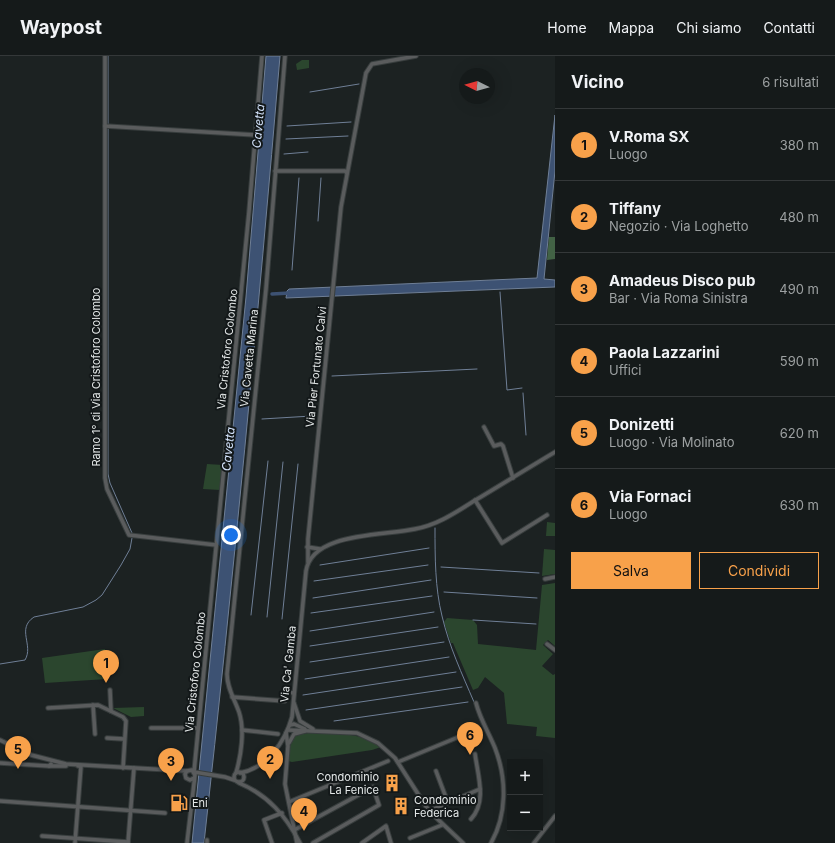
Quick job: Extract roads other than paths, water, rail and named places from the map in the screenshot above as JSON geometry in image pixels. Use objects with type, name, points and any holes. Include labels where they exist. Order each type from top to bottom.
[{"type":"street","points":[[105,56],[108,126],[256,135]]},
{"type":"street","name":"Via Cristoforo Colombo","points":[[187,843],[195,775],[194,764],[256,135],[262,56]]},
{"type":"street","name":"Via Cavetta Marina","points":[[234,780],[238,767],[242,730],[239,712],[228,686],[226,674],[266,289],[285,56]]},
{"type":"street","name":"Via Pier Fortunato Calvi","points":[[308,562],[307,547],[333,286],[347,173],[368,68],[375,63],[416,56]]},
{"type":"street","name":"Ramo 1° di Via Cristoforo Colombo","points":[[108,126],[105,478],[107,489],[129,535],[216,545]]},
{"type":"street","points":[[275,171],[345,171],[347,173]]},
{"type":"street","points":[[484,427],[494,446],[501,444],[503,446],[513,478]]},
{"type":"street","points":[[308,562],[320,549],[330,543],[427,526],[447,518],[555,452]]},
{"type":"street","points":[[475,500],[502,544],[547,515]]},
{"type":"street","points":[[307,547],[320,549]]},
{"type":"street","name":"Via Ca' Gamba","points":[[239,782],[250,770],[272,755],[290,725],[308,562]]},
{"type":"street","points":[[544,579],[555,577]]},
{"type":"street","points":[[547,644],[555,650]]},
{"type":"street","points":[[110,690],[111,711]]},
{"type":"street","points":[[232,697],[285,701],[286,692],[294,693]]},
{"type":"street","points":[[293,699],[300,721],[311,730]]},
{"type":"street","points":[[476,703],[499,758],[502,776],[504,804],[500,822],[491,843]]},
{"type":"street","points":[[93,705],[95,734]]},
{"type":"street","points":[[48,708],[98,705],[125,718],[123,768]]},
{"type":"street","points":[[290,725],[294,724],[311,730]]},
{"type":"street","points":[[151,728],[198,728]]},
{"type":"street","points":[[242,730],[278,734]]},
{"type":"street","points":[[288,746],[294,734],[311,730]]},
{"type":"street","points":[[297,838],[285,779],[288,746],[287,732],[311,730],[357,733],[368,737],[388,751],[398,762],[429,810],[442,825],[463,843]]},
{"type":"street","points":[[398,762],[461,736]]},
{"type":"street","points":[[108,738],[124,739]]},
{"type":"street","points":[[0,740],[20,750],[52,761],[80,766]]},
{"type":"street","points":[[471,819],[478,811],[480,789],[475,754]]},
{"type":"street","points":[[49,766],[52,761]]},
{"type":"street","points":[[289,802],[388,761]]},
{"type":"street","points":[[0,763],[189,770],[195,775]]},
{"type":"street","name":"Via Cristoforo Colombo","points":[[185,776],[194,764]]},
{"type":"street","points":[[75,841],[80,766]]},
{"type":"street","points":[[42,836],[75,841],[128,843],[134,768]]},
{"type":"street","points":[[173,770],[185,776],[188,780],[192,797]]},
{"type":"street","name":"Via Ca' Gamba","points":[[223,776],[250,770]]},
{"type":"street","points":[[436,771],[448,803]]},
{"type":"street","points":[[237,773],[244,777],[248,787]]},
{"type":"street","points":[[188,780],[195,775],[202,774],[223,776],[248,787],[266,798],[282,813],[299,843]]},
{"type":"street","points":[[296,829],[373,787],[379,804],[313,843]]},
{"type":"street","points":[[429,810],[480,789]]},
{"type":"street","points":[[0,802],[165,813]]},
{"type":"street","points":[[286,819],[291,812]]},
{"type":"street","points":[[272,843],[264,820],[282,813]]},
{"type":"street","points":[[534,843],[555,816]]},
{"type":"street","points":[[289,823],[292,822],[293,817]]},
{"type":"street","points":[[410,838],[442,825]]},
{"type":"street","points":[[362,843],[386,826],[391,843]]},
{"type":"water","name":"Cavetta","points":[[266,56],[280,56],[254,352],[204,843],[192,843],[246,297]]},
{"type":"water","points":[[555,115],[555,171],[544,279],[555,280],[555,287],[286,298],[287,291],[289,289],[537,278]]},
{"type":"waterway","points":[[108,56],[108,125]]},
{"type":"waterway","points":[[310,92],[359,84]]},
{"type":"waterway","points":[[287,126],[351,122]]},
{"type":"waterway","points":[[108,128],[108,474],[110,483],[132,533]]},
{"type":"waterway","points":[[286,139],[348,136]]},
{"type":"waterway","points":[[284,154],[308,152]]},
{"type":"waterway","points":[[292,270],[299,178]]},
{"type":"waterway","points":[[318,221],[321,178]]},
{"type":"waterway","points":[[500,292],[507,390],[522,388]]},
{"type":"waterway","points":[[272,294],[290,293]]},
{"type":"waterway","points":[[332,376],[477,369]]},
{"type":"waterway","points":[[523,393],[526,435]]},
{"type":"waterway","points":[[262,419],[312,416]]},
{"type":"waterway","points":[[251,615],[268,461]]},
{"type":"waterway","points":[[267,617],[283,462]]},
{"type":"waterway","points":[[282,619],[298,464]]},
{"type":"waterway","points":[[435,528],[435,561],[442,616],[452,649],[474,702]]},
{"type":"waterway","points":[[0,664],[25,660],[28,649],[26,627],[34,617],[83,607],[102,595],[130,549],[132,538]]},
{"type":"waterway","points":[[320,565],[429,548]]},
{"type":"waterway","points":[[314,581],[428,565]]},
{"type":"waterway","points":[[441,567],[539,573]]},
{"type":"waterway","points":[[313,598],[431,580]]},
{"type":"waterway","points":[[444,592],[537,598]]},
{"type":"waterway","points":[[311,613],[432,596]]},
{"type":"waterway","points":[[310,631],[434,612]]},
{"type":"waterway","points":[[473,620],[536,624]]},
{"type":"waterway","points":[[310,646],[438,627]]},
{"type":"waterway","points":[[310,662],[444,642]]},
{"type":"waterway","points":[[305,679],[449,657]]},
{"type":"waterway","points":[[303,695],[456,672]]},
{"type":"waterway","points":[[306,710],[462,687]]},
{"type":"waterway","points":[[334,721],[468,702]]},
{"type":"place","name":"V.Roma SX","points":[[106,683]]},
{"type":"place","name":"Via Fornaci","points":[[470,755]]},
{"type":"place","name":"Donizetti","points":[[18,769]]},
{"type":"place","name":"Tiffany","points":[[270,779]]},
{"type":"place","name":"Amadeus Disco pub","points":[[171,781]]},
{"type":"place","name":"Condominio La Fenice","points":[[392,783]]},
{"type":"place","name":"Eni","points":[[179,803]]},
{"type":"place","name":"Condominio Federica","points":[[401,806]]},
{"type":"place","name":"Paola Lazzarini","points":[[304,831]]}]
